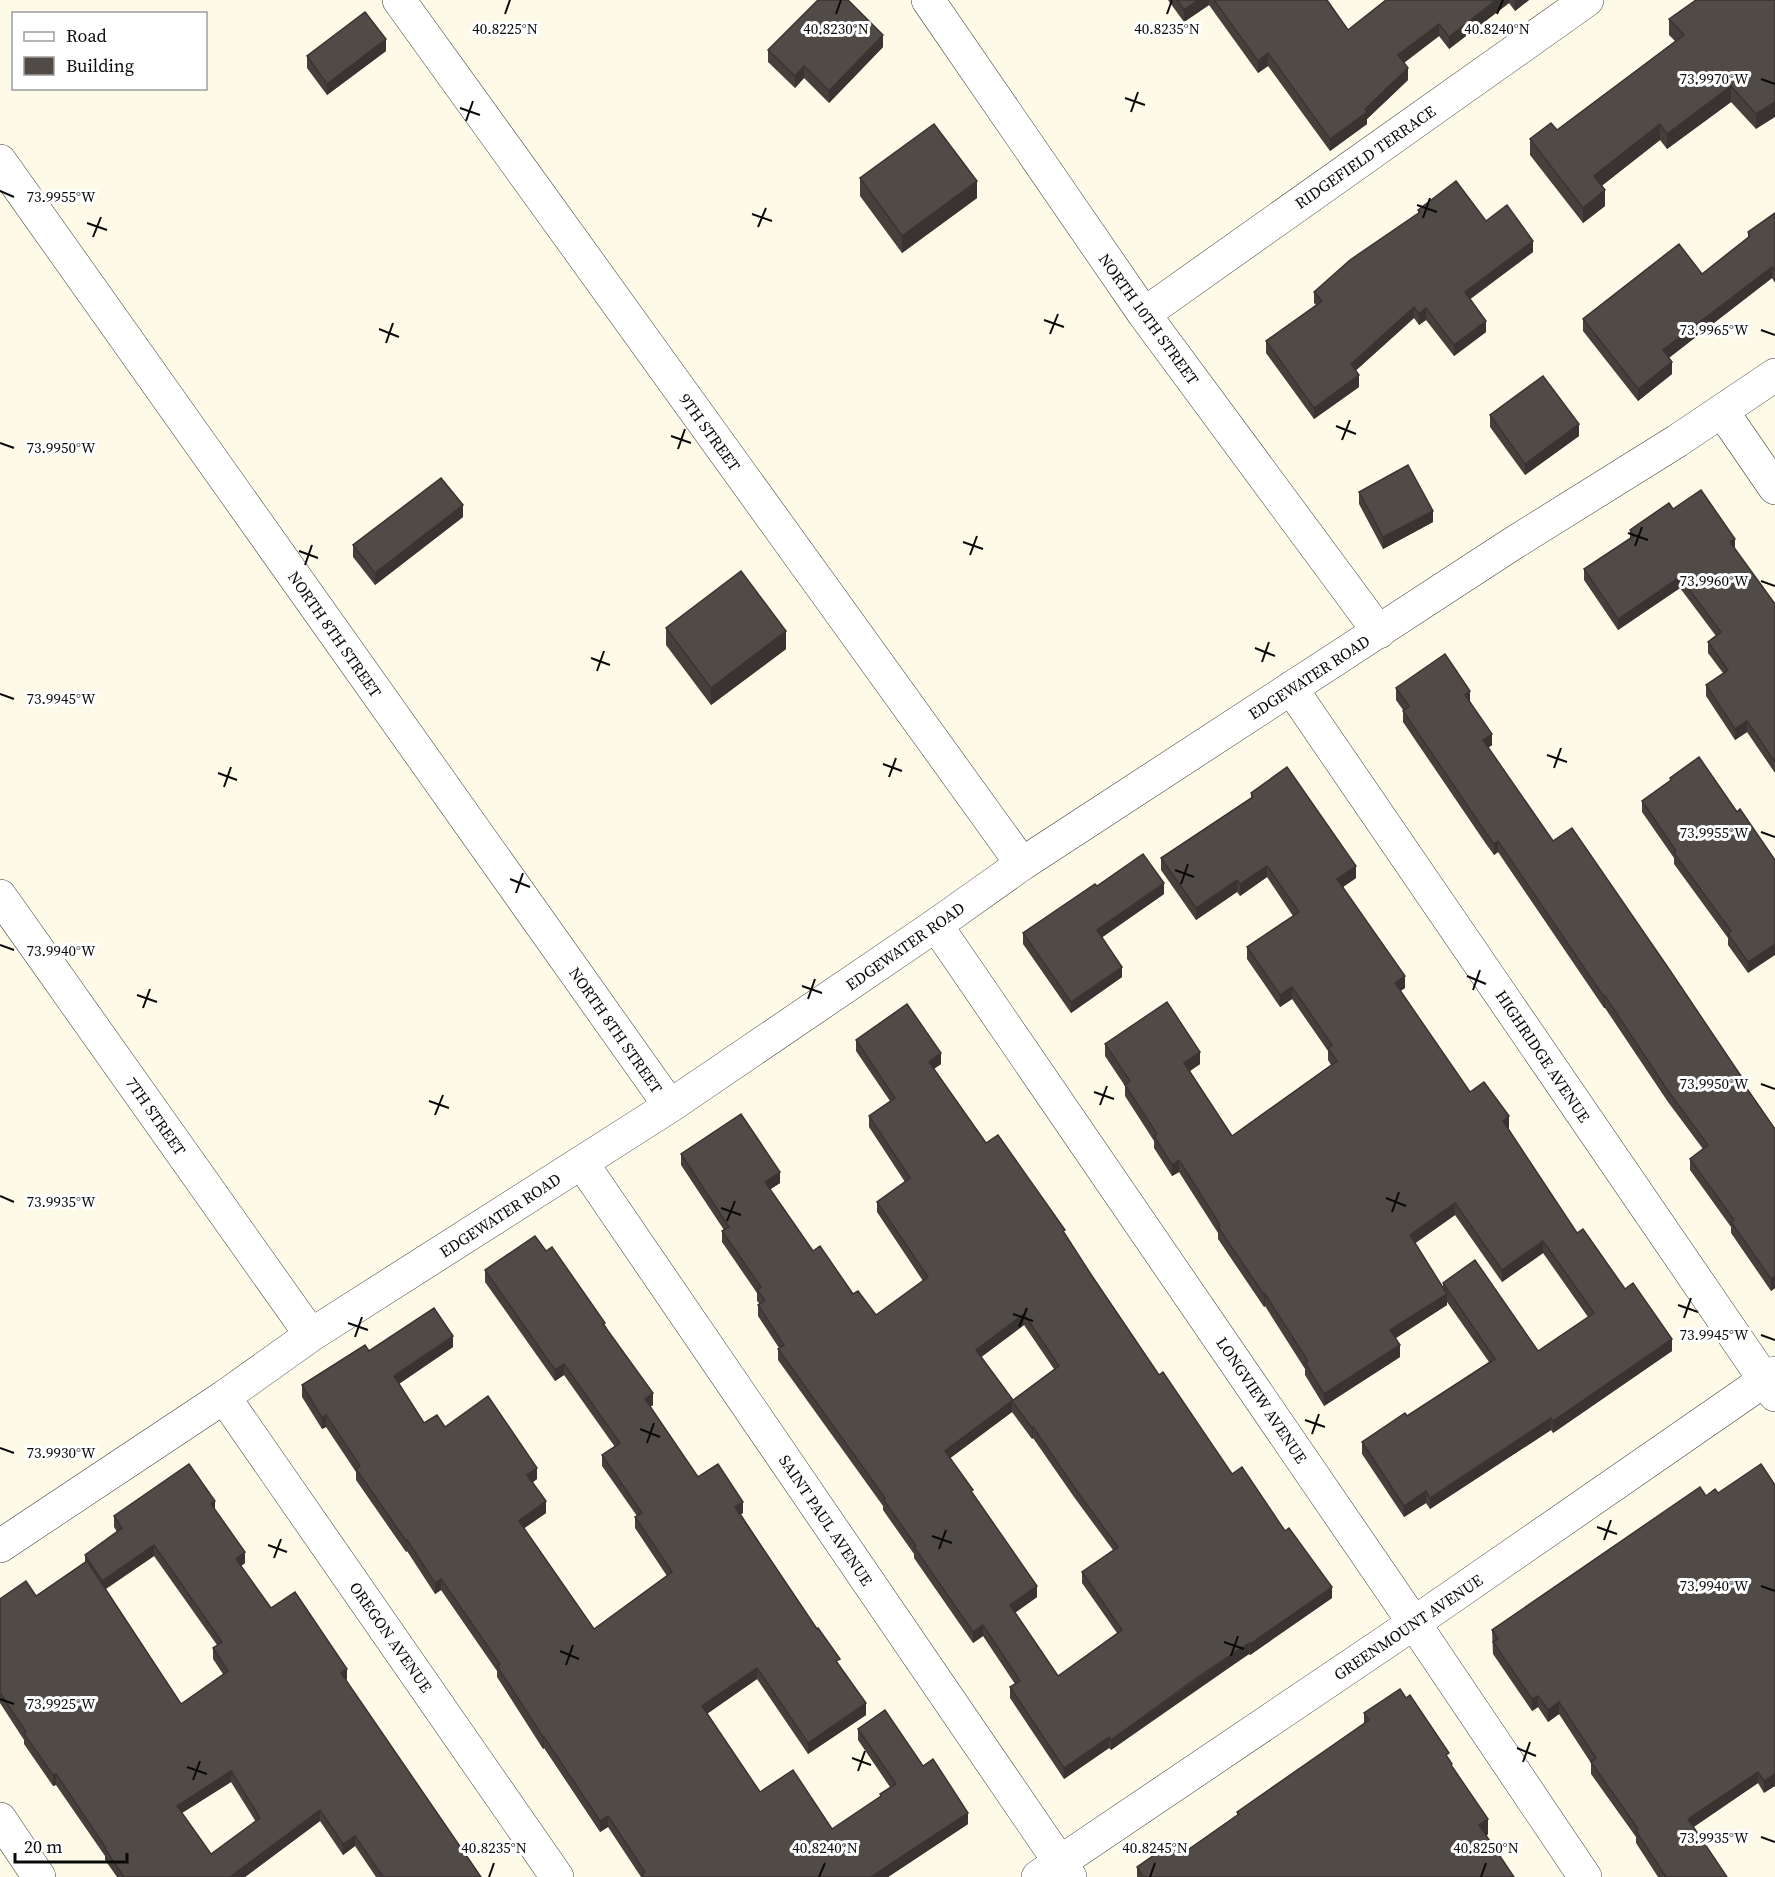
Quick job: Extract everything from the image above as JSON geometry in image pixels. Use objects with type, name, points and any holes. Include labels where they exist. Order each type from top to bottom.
[{"type":"street","name":"9TH STREET","points":[[399,0],[1022,864]]},
{"type":"street","name":"NORTH 10TH STREET","points":[[928,0],[1144,314],[1379,632]]},
{"type":"street","name":"RIDGEFIELD TERRACE","points":[[1144,314],[1587,0]]},
{"type":"street","name":"NORTH 8TH STREET","points":[[0,161],[670,1106]]},
{"type":"street","name":"EDGEWATER ROAD","points":[[0,1546],[224,1397],[311,1335],[670,1106],[1022,864],[1512,544],[1620,478],[1775,375]]},
{"type":"street","points":[[1722,411],[1775,488]]},
{"type":"street","name":"HIGHRIDGE AVENUE","points":[[1291,688],[1772,1383]]},
{"type":"street","name":"7TH STREET","points":[[0,896],[311,1335]]},
{"type":"street","name":"LONGVIEW AVENUE","points":[[936,925],[1585,1877]]},
{"type":"street","name":"SAINT PAUL AVENUE","points":[[582,1163],[1056,1872]]},
{"type":"street","name":"GREENMOUNT AVENUE","points":[[1056,1872],[1414,1623],[1772,1383]]},
{"type":"street","name":"OREGON AVENUE","points":[[224,1397],[557,1877]]},
{"type":"street","points":[[0,1819],[39,1877]]},
{"type":"building","points":[[818,0],[848,0],[883,35],[829,91],[804,66],[795,76],[768,50]]},
{"type":"building","points":[[1177,0],[1198,0],[1184,10]]},
{"type":"building","points":[[1214,0],[1327,0],[1348,30],[1386,0],[1496,0],[1449,37],[1439,24],[1398,55],[1408,68],[1365,109],[1367,112],[1330,139],[1268,53],[1258,61]]},
{"type":"building","points":[[1696,0],[1775,0],[1775,102],[1756,114],[1731,86],[1667,134],[1660,124],[1594,176],[1605,190],[1583,208],[1530,139],[1551,123],[1557,130],[1684,35],[1669,19]]},
{"type":"building","points":[[365,12],[386,39],[327,84],[307,56]]},
{"type":"building","points":[[934,124],[977,181],[902,236],[860,178]]},
{"type":"building","points":[[1456,181],[1486,221],[1507,205],[1533,241],[1465,292],[1486,321],[1454,345],[1426,308],[1419,314],[1414,307],[1351,364],[1359,375],[1314,408],[1266,341],[1322,301],[1314,292],[1350,260],[1420,212],[1418,210]]},
{"type":"building","points":[[1775,213],[1775,272],[1772,267],[1663,350],[1672,362],[1638,389],[1583,319],[1679,244],[1702,274],[1750,236],[1748,232]]},
{"type":"building","points":[[1543,376],[1579,424],[1525,464],[1490,415]]},
{"type":"building","points":[[1408,465],[1433,511],[1383,537],[1359,492]]},
{"type":"building","points":[[441,478],[463,505],[375,573],[353,545]]},
{"type":"building","points":[[1701,490],[1735,539],[1730,542],[1775,604],[1775,762],[1747,721],[1735,729],[1706,685],[1728,670],[1708,642],[1721,632],[1680,577],[1618,619],[1584,569],[1634,536],[1630,530],[1669,503],[1673,509]]},
{"type":"building","points":[[741,571],[786,631],[711,688],[666,628]]},
{"type":"building","points":[[1445,654],[1470,691],[1465,695],[1492,734],[1483,740],[1553,841],[1572,828],[1775,1129],[1775,1276],[1771,1279],[1731,1222],[1734,1220],[1690,1159],[1708,1145],[1668,1091],[1498,841],[1494,844],[1403,711],[1409,706],[1396,688]]},
{"type":"building","points":[[1699,757],[1737,812],[1740,809],[1775,860],[1775,944],[1748,962],[1728,934],[1731,931],[1674,853],[1676,851],[1642,801]]},
{"type":"building","points":[[1287,767],[1356,866],[1337,879],[1405,976],[1395,983],[1470,1092],[1484,1082],[1509,1116],[1503,1121],[1577,1233],[1583,1229],[1625,1289],[1633,1283],[1672,1339],[1553,1421],[1551,1418],[1430,1498],[1426,1491],[1404,1506],[1362,1442],[1405,1413],[1407,1416],[1495,1359],[1443,1283],[1475,1260],[1538,1351],[1594,1313],[1543,1241],[1502,1270],[1455,1203],[1410,1235],[1447,1294],[1390,1330],[1400,1345],[1324,1394],[1305,1363],[1308,1361],[1218,1227],[1220,1225],[1179,1160],[1172,1165],[1154,1136],[1157,1134],[1125,1085],[1130,1081],[1105,1044],[1167,1002],[1200,1052],[1184,1063],[1232,1136],[1337,1061],[1328,1048],[1332,1045],[1292,987],[1280,995],[1247,947],[1299,912],[1267,866],[1240,884],[1237,880],[1196,908],[1161,858],[1253,797],[1251,793]]},
{"type":"building","points":[[1143,854],[1164,883],[1097,930],[1122,967],[1071,1002],[1023,933]]},
{"type":"building","points":[[907,1004],[941,1053],[929,1062],[986,1143],[998,1135],[1065,1230],[1063,1231],[1092,1276],[1159,1375],[1163,1372],[1232,1474],[1242,1467],[1285,1531],[1289,1528],[1332,1587],[1198,1677],[1111,1740],[1109,1737],[1064,1768],[1010,1687],[1020,1681],[983,1625],[973,1632],[914,1547],[916,1546],[883,1499],[885,1498],[778,1349],[784,1345],[758,1305],[765,1300],[757,1290],[761,1287],[722,1231],[729,1227],[681,1154],[741,1114],[780,1172],[765,1182],[813,1251],[820,1246],[853,1294],[858,1291],[876,1315],[928,1277],[877,1202],[910,1178],[869,1116],[895,1098],[856,1040]],"holes":[[[1024,1314],[1059,1366],[1012,1401],[1118,1547],[1082,1572],[1122,1630],[1058,1676],[1010,1605],[1037,1586],[945,1451],[1013,1400],[976,1350]]]},
{"type":"building","points":[[535,1236],[546,1251],[552,1247],[605,1323],[603,1324],[653,1393],[645,1399],[698,1477],[718,1464],[743,1502],[735,1507],[817,1629],[840,1659],[836,1661],[866,1703],[808,1743],[757,1668],[702,1706],[760,1792],[793,1770],[832,1829],[896,1784],[858,1729],[885,1710],[923,1766],[933,1759],[968,1813],[871,1877],[644,1877],[642,1874],[645,1872],[608,1816],[600,1821],[497,1666],[500,1664],[441,1579],[435,1583],[356,1469],[360,1466],[326,1415],[322,1418],[302,1385],[365,1345],[369,1351],[434,1308],[453,1336],[394,1376],[424,1423],[437,1415],[445,1427],[488,1396],[537,1468],[527,1475],[546,1501],[519,1521],[594,1629],[672,1572],[635,1517],[642,1513],[602,1455],[620,1443],[564,1364],[555,1370],[485,1270]]},
{"type":"building","points":[[189,1464],[215,1501],[211,1504],[245,1552],[236,1559],[271,1608],[295,1592],[347,1669],[341,1673],[481,1877],[383,1877],[355,1836],[343,1844],[320,1810],[230,1877],[124,1877],[56,1774],[53,1775],[24,1734],[26,1732],[0,1693],[0,1599],[26,1581],[36,1596],[87,1561],[181,1704],[228,1671],[213,1648],[222,1642],[154,1545],[102,1581],[85,1555],[122,1528],[114,1516]],"holes":[[[231,1771],[260,1818],[211,1854],[177,1806]]]},
{"type":"building","points":[[1761,1464],[1775,1485],[1775,1774],[1764,1781],[1758,1772],[1688,1819],[1727,1877],[1666,1877],[1636,1831],[1638,1829],[1591,1762],[1596,1758],[1559,1702],[1548,1710],[1538,1696],[1532,1699],[1493,1642],[1498,1639],[1492,1630],[1700,1487],[1706,1496],[1715,1489],[1718,1493]]},
{"type":"building","points":[[1400,1689],[1406,1698],[1410,1695],[1449,1753],[1446,1755],[1451,1765],[1488,1819],[1479,1825],[1514,1877],[1143,1877],[1137,1867],[1170,1844],[1179,1856],[1239,1814],[1237,1812],[1369,1720],[1364,1713]]}]
